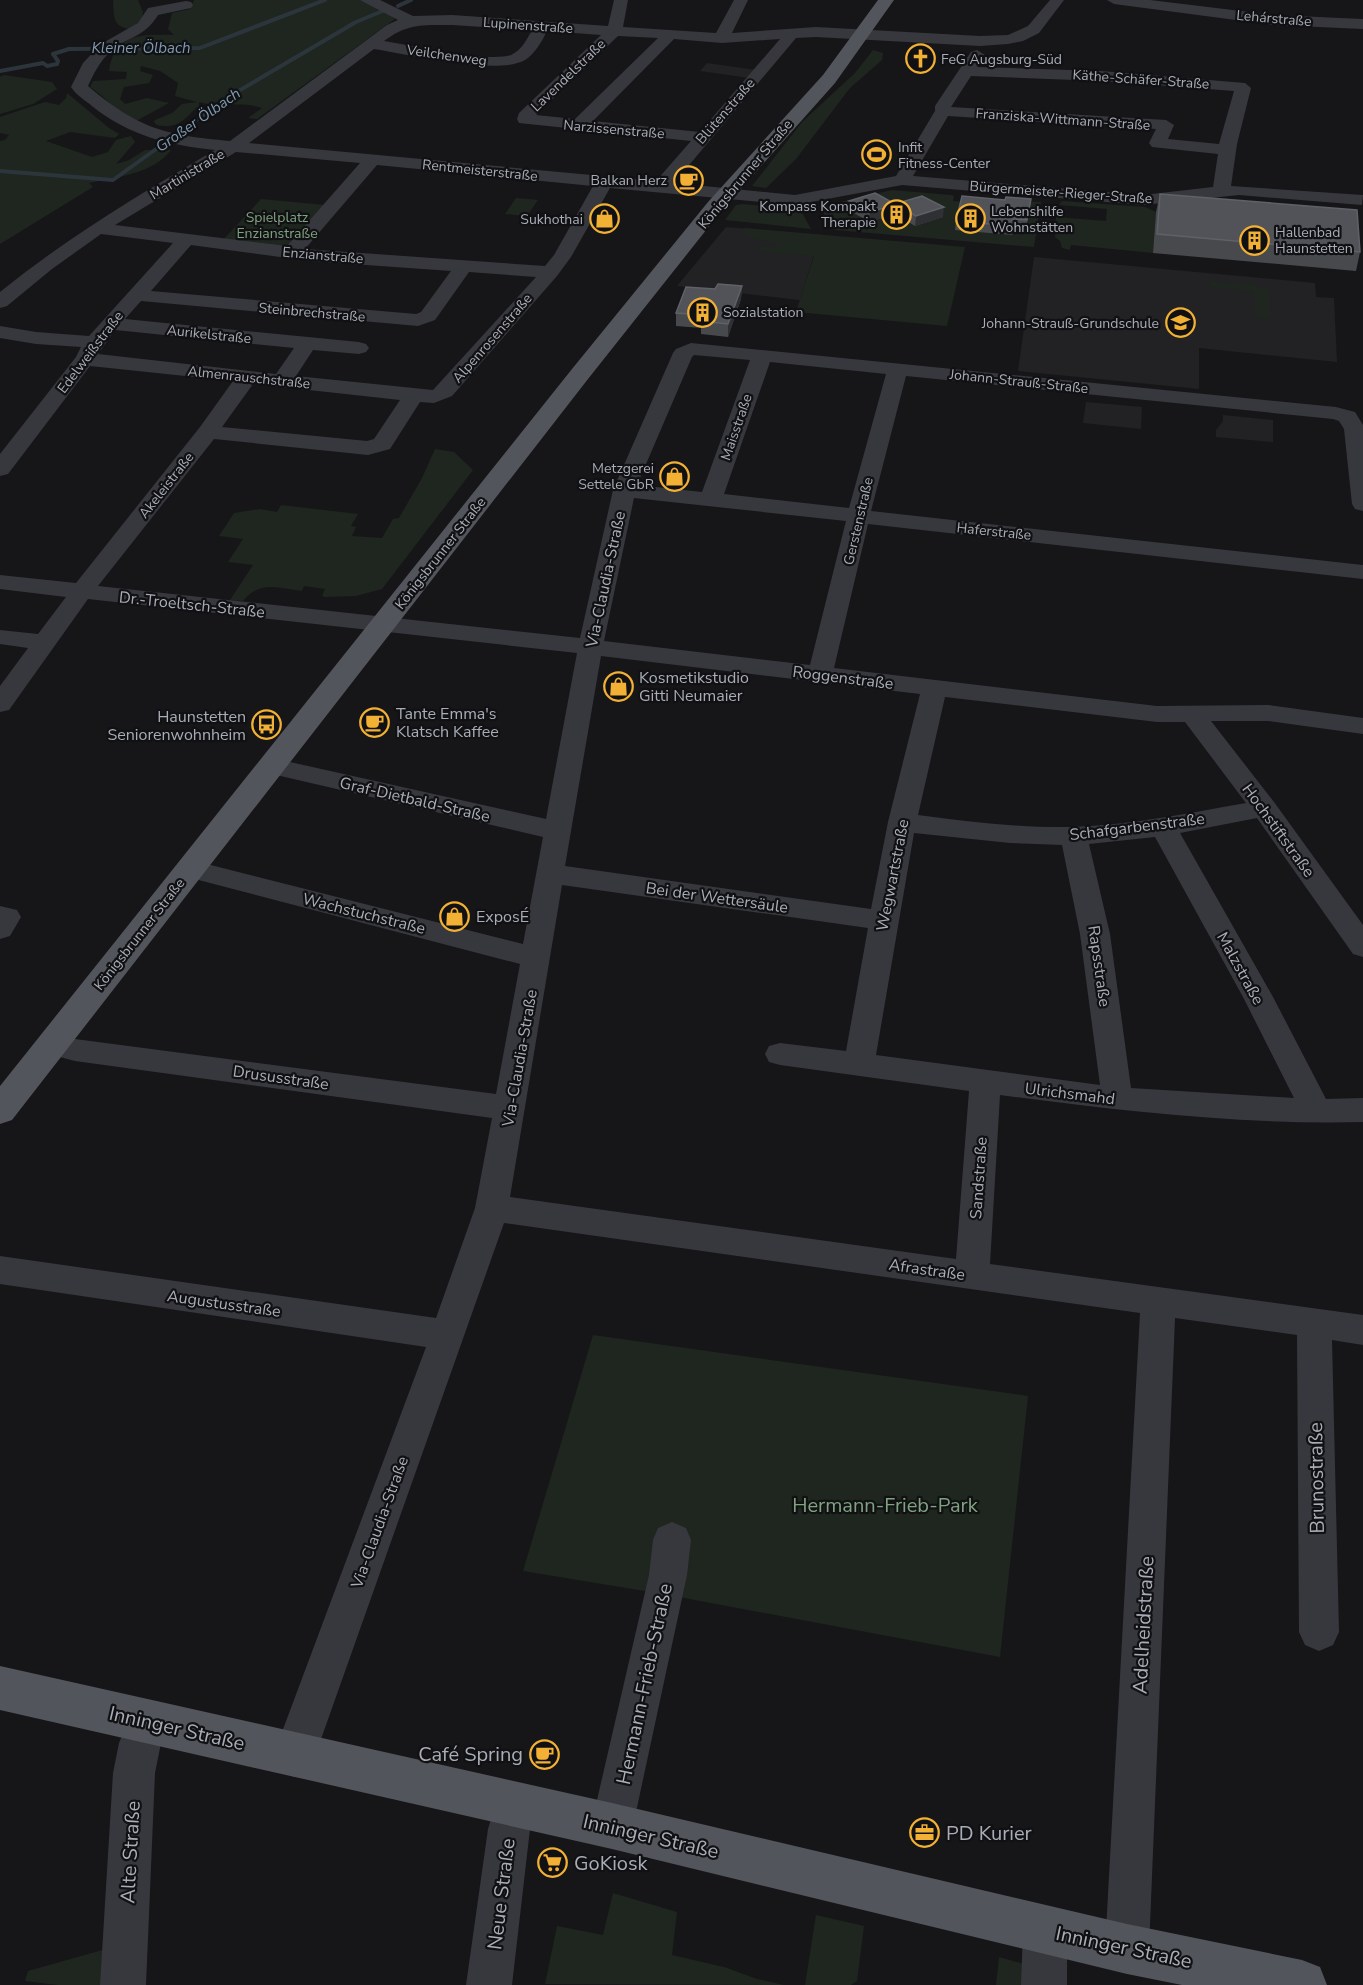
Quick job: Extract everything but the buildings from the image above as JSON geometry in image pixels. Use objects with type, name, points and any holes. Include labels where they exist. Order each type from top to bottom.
[{"type":"main road","name":"Königsbrunner Straße","points":[[0,1111],[726,194],[829,79],[886,0]]},
{"type":"main road","name":"Inninger Straße","points":[[0,1688],[612,1826],[1127,1949],[1302,1985]]},
{"type":"street","points":[[367,0],[410,21]]},
{"type":"street","points":[[614,31],[621,0]]},
{"type":"street","points":[[722,38],[728,21],[741,0]]},
{"type":"street","name":"Lupinenstraße","points":[[234,145],[392,28],[410,21],[452,20],[722,38],[816,32],[980,41],[1003,40],[1030,33],[1038,28],[1057,0]]},
{"type":"street","name":"Lehárstraße","points":[[1114,0],[1274,20],[1363,24]]},
{"type":"street","name":"Martinistraße","points":[[186,5],[153,11],[144,26],[105,48],[89,66],[80,87],[106,111],[146,133],[172,140],[234,145]]},
{"type":"street","name":"Veilchenweg","points":[[370,44],[484,61],[502,61],[528,52],[542,26]]},
{"type":"street","name":"Lavendelstraße","points":[[525,119],[530,111],[614,31]]},
{"type":"street","name":"Blütenstraße","points":[[660,188],[786,42],[790,34]]},
{"type":"street","points":[[579,125],[670,35]]},
{"type":"street","points":[[902,180],[943,111],[943,106],[980,50],[980,41]]},
{"type":"street","name":"Käthe-Schäfer-Straße","points":[[967,71],[1101,76],[1243,88],[1227,150]]},
{"type":"street","points":[[1166,125],[1183,83]]},
{"type":"street","name":"Franziska-Wittmann-Straße","points":[[943,111],[1166,125],[1158,144],[1227,150]]},
{"type":"street","name":"Narzissenstraße","points":[[525,119],[702,137]]},
{"type":"street","name":"Martinistraße","points":[[0,302],[45,265],[98,228],[234,145]]},
{"type":"street","name":"Rentmeisterstraße","points":[[234,145],[726,194]]},
{"type":"street","points":[[1221,190],[1227,150]]},
{"type":"street","points":[[292,252],[373,159]]},
{"type":"street","name":"Bürgermeister-Rieger-Straße","points":[[726,194],[807,199],[902,180],[1143,200],[1176,198],[1221,190],[1362,200]]},
{"type":"street","name":"Alpenrosenstraße","points":[[414,395],[430,397],[440,396],[445,392],[562,257],[604,182]]},
{"type":"street","name":"Enzianstraße","points":[[98,228],[292,252],[550,272]]},
{"type":"street","name":"Edelweißstraße","points":[[2,464],[110,324],[186,240]]},
{"type":"street","name":"Steinbrechstraße","points":[[134,295],[418,320],[428,316],[464,266]]},
{"type":"street","name":"Aurikelstraße","points":[[110,324],[359,348]]},
{"type":"street","name":"Almenrauschstraße","points":[[0,332],[90,351],[247,377],[414,395]]},
{"type":"street","points":[[282,381],[307,343]]},
{"type":"street","name":"Johann-Strauß-Straße","points":[[690,349],[1324,411],[1347,417],[1355,429],[1363,504]]},
{"type":"street","name":"Via-Claudia-Straße","points":[[294,1756],[492,1208],[590,647],[624,490],[680,359],[683,353],[690,349]]},
{"type":"street","name":"Maisstraße","points":[[711,499],[762,355]]},
{"type":"street","name":"Gerstenstraße","points":[[820,674],[880,429],[898,369]]},
{"type":"street","name":"Akeleistraße","points":[[0,704],[82,591],[208,432],[247,377]]},
{"type":"street","points":[[208,432],[368,448],[382,444],[414,395]]},
{"type":"street","name":"Haferstraße","points":[[624,490],[1363,572]]},
{"type":"street","name":"Dr.-Troeltsch-Straße","points":[[0,582],[384,624]]},
{"type":"street","name":"Roggenstraße","points":[[384,624],[1157,714],[1193,715],[1241,711],[1363,726]]},
{"type":"street","points":[[0,637],[45,642]]},
{"type":"street","name":"Wegwartstraße","points":[[859,1064],[882,920],[902,822],[934,688]]},
{"type":"street","name":"Hochstiftstraße","points":[[1193,715],[1264,808],[1363,946]]},
{"type":"street","name":"Roggenstraße","points":[[1302,719],[1335,732],[1363,738]]},
{"type":"street","name":"Graf-Dietbald-Straße","points":[[272,766],[543,828],[558,829]]},
{"type":"street","name":"Schafgarbenstraße","points":[[902,822],[983,832],[1073,836],[1163,826],[1264,808]]},
{"type":"street","name":"Malzstraße","points":[[1163,826],[1258,997],[1317,1111]]},
{"type":"street","name":"Rapsstraße","points":[[1073,836],[1087,883],[1096,928],[1118,1099]]},
{"type":"street","name":"Wachstuchstraße","points":[[191,869],[537,956]]},
{"type":"street","name":"Bei der Wettersäule","points":[[551,874],[882,920]]},
{"type":"street","points":[[0,916],[7,917],[0,929]]},
{"type":"street","name":"Drususstraße","points":[[52,1044],[75,1050],[511,1108]]},
{"type":"street","name":"Ulrichsmahd","points":[[780,1054],[1118,1099],[1317,1111],[1363,1110]]},
{"type":"street","name":"Sandstraße","points":[[972,1275],[985,1081]]},
{"type":"street","name":"Afrastraße","points":[[492,1208],[1363,1330]]},
{"type":"street","name":"Augustusstraße","points":[[0,1270],[448,1335]]},
{"type":"street","name":"Adelheidstraße","points":[[1127,1949],[1158,1301]]},
{"type":"street","name":"Brunostraße","points":[[1314,1323],[1319,1632]]},
{"type":"street","name":"Hermann-Frieb-Straße","points":[[612,1826],[668,1575],[672,1540]]},
{"type":"street","name":"Alte Straße","points":[[123,1985],[134,1773],[140,1743],[149,1721]]},
{"type":"street","name":"Neue Straße","points":[[489,1985],[509,1829],[515,1804]]},
{"type":"street","points":[[1044,1985],[1046,1930]]},
{"type":"shaded area","points":[[707,63],[756,70],[749,78],[700,71]]},
{"type":"shaded area","points":[[726,227],[820,235],[800,300],[677,286]]},
{"type":"shaded area","name":"Johann-Strauß-Grundschule","points":[[1034,257],[1315,283],[1316,297],[1334,298],[1337,362],[1199,348],[1199,389],[1018,371]]},
{"type":"shaded area","points":[[1086,402],[1142,407],[1141,429],[1083,423]]},
{"type":"shaded area","points":[[1223,415],[1273,420],[1273,442],[1216,437],[1216,430],[1223,421]]},
{"type":"green space","points":[[113,0],[138,0],[143,12],[142,20],[130,29],[120,26],[115,19]]},
{"type":"green space","points":[[194,0],[361,0],[384,9],[395,19],[257,119],[248,118],[262,108],[199,102],[199,106],[177,124],[157,125],[155,120],[172,113],[182,104],[197,102],[175,96],[178,83],[160,71],[141,66],[140,71],[153,75],[149,83],[124,87],[120,99],[125,104],[147,98],[169,103],[136,121],[90,87],[93,81],[126,79],[127,72],[109,71],[117,49],[132,38],[174,35],[168,29],[172,13],[190,9]]},
{"type":"green space","points":[[873,50],[883,53],[882,60],[850,88],[796,159],[766,188],[752,186],[802,122],[855,73]]},
{"type":"green space","points":[[4,75],[52,82],[57,89],[33,104],[0,114],[0,77]]},
{"type":"green space","points":[[67,93],[119,134],[115,138],[70,132],[46,141],[92,157],[108,152],[116,140],[131,136],[135,142],[116,164],[129,160],[145,150],[171,150],[155,164],[145,169],[89,183],[93,187],[0,244],[0,141],[5,140],[9,135],[0,133],[0,117],[45,102],[59,105],[66,98]]},
{"type":"green space","points":[[892,190],[951,195],[954,196],[953,201],[1041,202],[1034,247],[835,230],[819,207]]},
{"type":"green space","points":[[516,198],[538,200],[527,216],[505,214]]},
{"type":"green space","name":"Spielplatz Enzianstraße","points":[[261,199],[325,205],[289,248],[221,242]]},
{"type":"green space","points":[[1062,201],[1145,207],[1156,212],[1153,253],[1071,245],[1070,250],[1062,248],[1060,241],[1055,237],[1056,217],[1106,221],[1107,209],[1059,205]]},
{"type":"green space","points":[[736,205],[800,209],[811,229],[725,220]]},
{"type":"green space","points":[[745,228],[965,247],[947,326],[796,312],[814,256],[756,250],[756,246],[775,247],[780,244],[747,236],[743,231]]},
{"type":"green space","points":[[1212,281],[1257,285],[1258,288],[1269,289],[1269,319],[1255,318],[1255,291],[1212,287]]},
{"type":"green space","points":[[435,449],[454,452],[473,470],[382,589],[356,596],[325,597],[322,596],[325,589],[304,586],[302,591],[270,587],[256,590],[243,601],[230,600],[253,565],[228,562],[243,539],[219,536],[234,513],[260,509],[277,512],[281,505],[358,514],[351,526],[356,527],[352,536],[382,538],[393,519],[399,518],[422,478]]},
{"type":"green space","name":"Hermann-Frieb-Park","points":[[593,1335],[1028,1396],[1000,1657],[663,1594],[523,1571]]},
{"type":"green space","points":[[613,1893],[677,1912],[672,1955],[724,1967],[757,1979],[784,1985],[545,1984],[557,1926],[603,1935]]},
{"type":"green space","points":[[816,1915],[864,1926],[857,1981],[851,1985],[805,1985]]},
{"type":"green space","points":[[106,1949],[104,1985],[58,1985],[25,1981],[28,1971]]},
{"type":"green space","points":[[999,1957],[1034,1967],[1033,1985],[996,1985]]},
{"type":"waterway","name":"Kleiner Ölbach","points":[[0,71],[43,63],[47,66],[57,64],[58,61],[53,54],[69,49],[200,48],[325,0]]},
{"type":"waterway","name":"Großer Ölbach","points":[[398,6],[411,0]]},
{"type":"waterway","name":"Großer Ölbach","points":[[0,171],[113,180],[230,96],[356,22],[385,10]]},
{"type":"place","name":"FeG Augsburg-Süd","points":[[920,59]]},
{"type":"place","name":"Infit Fitness-Center","points":[[877,155]]},
{"type":"place","name":"Balkan Herz","points":[[688,180]]},
{"type":"place","name":"Kompass Kompakt Therapie","points":[[897,214]]},
{"type":"place","name":"Sukhothai","points":[[604,219]]},
{"type":"place","name":"Lebenshilfe Wohnstätten","points":[[970,219]]},
{"type":"place","name":"Hallenbad Haunstetten","points":[[1254,240]]},
{"type":"place","name":"Sozialstation","points":[[702,312]]},
{"type":"place","name":"Johann-Strauß-Grundschule","points":[[1180,323]]},
{"type":"place","name":"Metzgerei Settele GbR","points":[[675,476]]},
{"type":"place","name":"Kosmetikstudio Gitti Neumaier","points":[[618,686]]},
{"type":"place","name":"Tante Emma's Klatsch Kaffee","points":[[375,722]]},
{"type":"place","name":"Haunstetten Seniorenwohnheim","points":[[267,725]]},
{"type":"place","name":"ExposÉ","points":[[455,916]]},
{"type":"place","name":"Café Spring","points":[[544,1754]]},
{"type":"place","name":"PD Kurier","points":[[925,1833]]},
{"type":"place","name":"GoKiosk","points":[[553,1863]]}]
